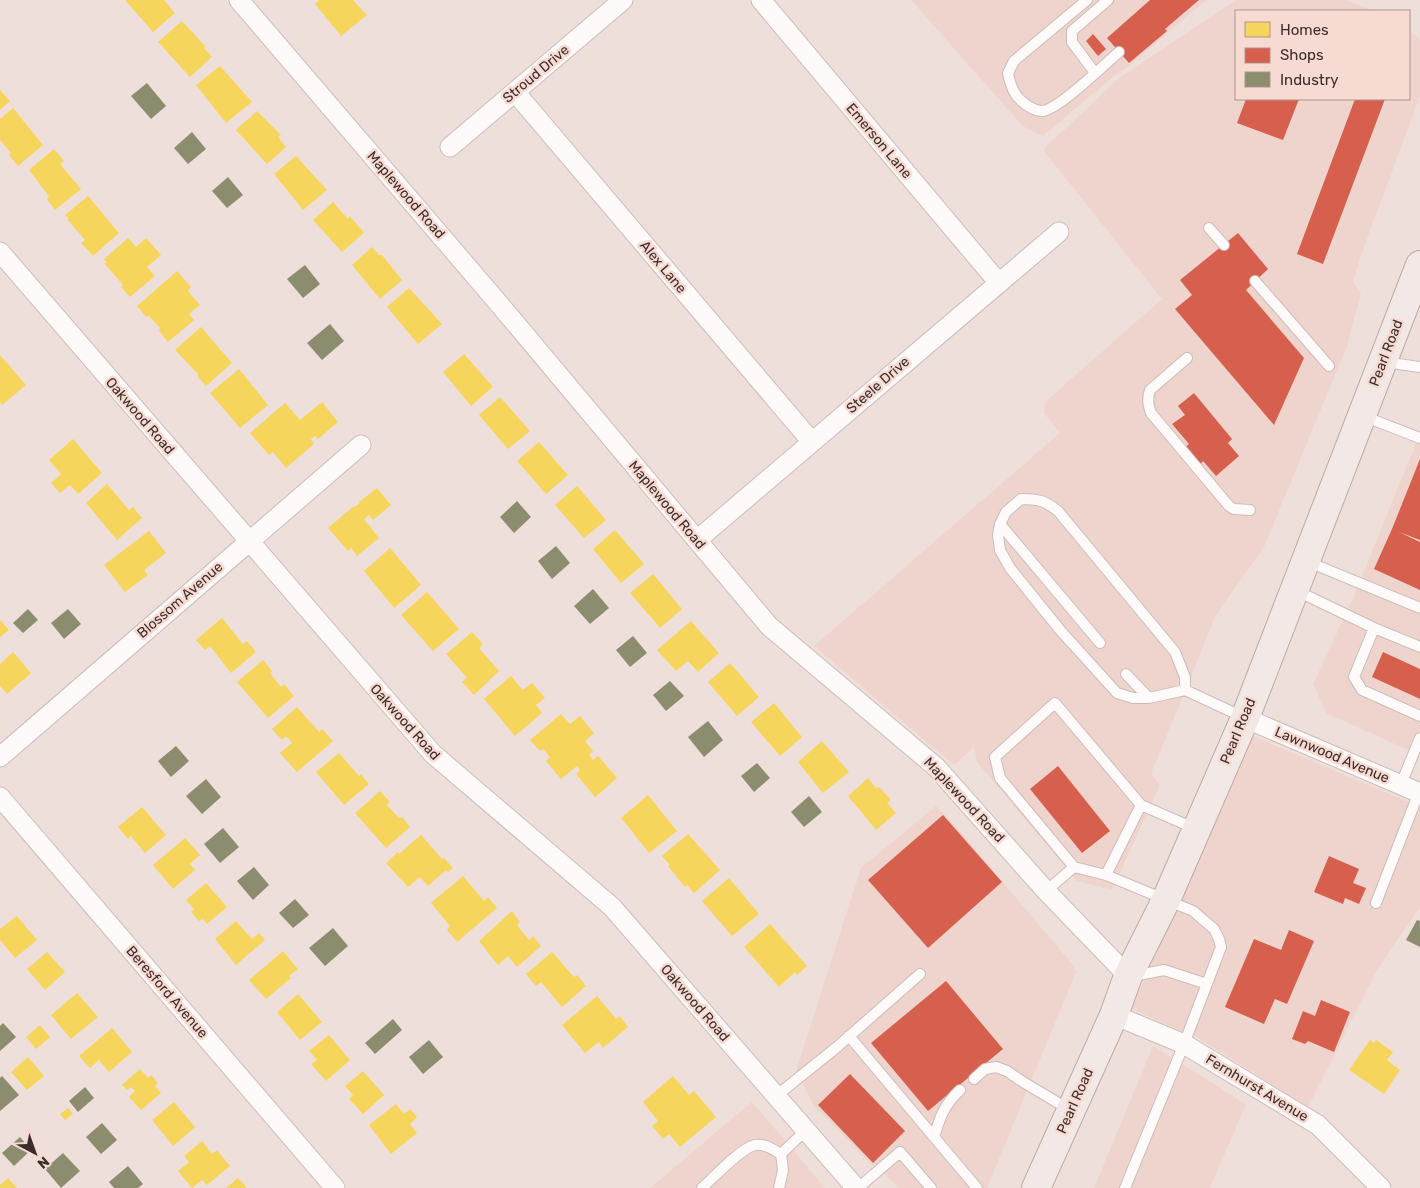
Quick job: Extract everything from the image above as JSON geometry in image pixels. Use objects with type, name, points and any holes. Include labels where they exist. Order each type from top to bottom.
[{"type":"main road","name":"Pearl Road","points":[[1036,1188],[1114,1015],[1128,976],[1166,900],[1244,718],[1420,265]]},
{"type":"street","name":"Maplewood Road","points":[[239,0],[506,313],[769,626],[936,767],[1046,891],[1128,976]]},
{"type":"street","name":"Stroud Drive","points":[[450,147],[623,0]]},
{"type":"street","name":"Emerson Lane","points":[[760,0],[998,282]]},
{"type":"street","name":"Alex Lane","points":[[515,92],[812,442]]},
{"type":"street","name":"Steele Drive","points":[[697,540],[998,282],[1060,232]]},
{"type":"street","name":"Oakwood Road","points":[[0,252],[248,542],[433,754],[612,907],[857,1188]]},
{"type":"street","name":"Blossom Avenue","points":[[0,757],[361,445]]},
{"type":"street","name":"Lawnwood Avenue","points":[[1244,718],[1419,793]]},
{"type":"street","name":"Beresford Avenue","points":[[0,797],[335,1188]]},
{"type":"street","name":"Fernhurst Avenue","points":[[1114,1015],[1184,1044],[1318,1125],[1381,1188]]},
{"type":"lane","points":[[1087,0],[1014,61],[1008,73],[1009,82],[1020,100],[1041,111],[1059,104],[1119,52]]},
{"type":"lane","points":[[1095,72],[1072,42],[1072,31],[1108,0]]},
{"type":"lane","points":[[1209,228],[1224,245]]},
{"type":"lane","points":[[1255,282],[1329,366]]},
{"type":"lane","points":[[1187,358],[1150,390],[1147,397],[1151,413],[1229,506],[1234,509],[1250,510]]},
{"type":"lane","points":[[1382,362],[1420,367]]},
{"type":"lane","points":[[1362,415],[1420,438]]},
{"type":"lane","points":[[1185,690],[1185,676],[1175,652],[1058,512],[1048,504],[1037,499],[1021,499],[1006,512],[1000,524],[998,535],[1000,550],[1010,568],[1060,630],[1117,693],[1133,698],[1149,698],[1185,690],[1244,718]]},
{"type":"lane","points":[[1000,524],[1100,643]]},
{"type":"lane","points":[[1305,561],[1420,608]]},
{"type":"lane","points":[[1294,590],[1374,628],[1420,647]]},
{"type":"lane","points":[[1374,628],[1354,677],[1362,690],[1420,716]]},
{"type":"lane","points":[[1126,674],[1149,698]]},
{"type":"lane","points":[[1125,1188],[1184,1044],[1221,947],[1219,939],[1214,928],[1193,911],[1106,875],[1074,868],[1000,778],[995,757],[1055,703],[1141,804],[1197,829]]},
{"type":"lane","points":[[1401,784],[1420,738]]},
{"type":"lane","points":[[1376,903],[1419,793]]},
{"type":"lane","points":[[1106,875],[1141,804]]},
{"type":"lane","points":[[1046,891],[1074,868]]},
{"type":"lane","points":[[1128,976],[1164,970],[1207,984]]},
{"type":"lane","points":[[776,1096],[920,974]]},
{"type":"lane","points":[[849,1036],[977,1188]]},
{"type":"lane","points":[[974,1079],[985,1069],[996,1067],[1007,1071],[1071,1110]]},
{"type":"lane","points":[[934,1137],[949,1100],[960,1090]]},
{"type":"lane","points":[[781,1154],[806,1130]]},
{"type":"lane","points":[[702,1188],[738,1156],[755,1145],[768,1147],[781,1154]]},
{"type":"lane","points":[[857,1188],[900,1152],[931,1188]]},
{"type":"lane","points":[[779,1188],[783,1170],[781,1154]]},
{"type":"shaded area","points":[[911,0],[1206,0],[1043,136],[1023,126]]},
{"type":"shaded area","points":[[1236,0],[1344,0],[1372,10],[1235,10],[1235,100],[1410,100],[1410,31],[1420,40],[1420,96],[1361,255],[1353,282],[1361,293],[1347,346],[1264,547],[1216,615],[1151,774],[1160,785],[1112,890],[1077,881],[977,762],[974,747],[954,765],[814,646],[1060,433],[1044,413],[1045,402],[1162,299],[1043,150],[1119,78]]},
{"type":"shaded area","points":[[1420,434],[1420,755],[1326,713],[1313,684],[1351,603]]},
{"type":"shaded area","points":[[1253,736],[1420,807],[1420,907],[1378,968],[1308,1107],[1198,1038],[1131,1009]]},
{"type":"shaded area","points":[[936,806],[1072,964],[1076,972],[987,1188],[899,1188],[874,1167],[815,1107],[796,1071],[861,868]]},
{"type":"shaded area","points":[[1153,1046],[1246,1104],[1210,1188],[1094,1188]]},
{"type":"shaded area","points":[[752,1102],[825,1188],[650,1188]]},
{"type":"building: Homes","points":[[125,0],[164,0],[175,13],[153,32]]},
{"type":"building: Homes","points":[[319,0],[353,0],[367,15],[341,36],[315,4]]},
{"type":"building: Homes","points":[[182,21],[206,47],[204,48],[212,57],[190,77],[158,42]]},
{"type":"building: Homes","points":[[220,66],[252,102],[226,123],[196,85]]},
{"type":"building: Homes","points":[[0,90],[10,101],[0,110]]},
{"type":"building: Homes","points":[[13,108],[43,145],[18,166],[9,155],[11,153],[0,140],[0,119]]},
{"type":"building: Homes","points":[[257,111],[281,135],[278,137],[286,147],[267,164],[236,130]]},
{"type":"building: Homes","points":[[54,149],[64,161],[60,164],[81,189],[55,210],[47,199],[49,196],[29,170]]},
{"type":"building: Homes","points":[[296,156],[327,190],[303,210],[274,174]]},
{"type":"building: Homes","points":[[88,196],[119,233],[93,256],[81,243],[85,240],[65,215]]},
{"type":"building: Homes","points":[[333,202],[348,219],[350,216],[364,233],[342,252],[313,220]]},
{"type":"building: Homes","points":[[128,238],[136,247],[146,238],[161,255],[147,267],[155,276],[130,297],[121,287],[123,285],[104,263],[107,263],[104,259]]},
{"type":"building: Homes","points":[[372,247],[379,255],[382,255],[402,280],[380,299],[352,265]]},
{"type":"building: Homes","points":[[177,271],[191,287],[188,291],[200,305],[189,314],[194,320],[168,342],[159,331],[160,328],[149,316],[146,317],[137,306]]},
{"type":"building: Homes","points":[[409,288],[442,324],[418,344],[387,307]]},
{"type":"building: Homes","points":[[201,327],[232,363],[206,386],[198,377],[198,374],[175,350]]},
{"type":"building: Homes","points":[[464,354],[493,387],[471,406],[443,372]]},
{"type":"building: Homes","points":[[0,355],[26,385],[2,405],[0,402]]},
{"type":"building: Homes","points":[[239,369],[268,405],[240,428],[210,393]]},
{"type":"building: Homes","points":[[500,397],[530,431],[508,449],[479,415]]},
{"type":"building: Homes","points":[[322,402],[338,422],[318,439],[315,436],[311,439],[314,444],[286,468],[273,452],[269,455],[250,433],[285,403],[300,420]]},
{"type":"building: Homes","points":[[73,439],[102,473],[78,494],[70,485],[60,493],[51,483],[61,474],[49,460]]},
{"type":"building: Homes","points":[[539,442],[568,475],[546,494],[517,461]]},
{"type":"building: Homes","points":[[107,484],[129,510],[133,507],[142,518],[117,540],[86,503]]},
{"type":"building: Homes","points":[[577,486],[606,520],[584,538],[555,505]]},
{"type":"building: Homes","points":[[377,488],[391,505],[373,520],[369,515],[364,519],[379,538],[357,556],[351,548],[348,551],[328,528]]},
{"type":"building: Homes","points":[[615,530],[644,564],[621,583],[593,549]]},
{"type":"building: Homes","points":[[149,531],[166,553],[144,570],[148,575],[125,592],[104,565]]},
{"type":"building: Homes","points":[[390,548],[421,585],[394,608],[364,571]]},
{"type":"building: Homes","points":[[653,574],[682,609],[660,628],[630,593]]},
{"type":"building: Homes","points":[[427,592],[459,629],[433,651],[401,615]]},
{"type":"building: Homes","points":[[222,618],[243,644],[247,641],[256,652],[231,673],[210,646],[205,650],[196,640]]},
{"type":"building: Homes","points":[[0,620],[9,630],[0,637]]},
{"type":"building: Homes","points":[[691,621],[719,653],[698,672],[688,661],[676,671],[657,650]]},
{"type":"building: Homes","points":[[472,632],[483,644],[479,648],[499,671],[474,695],[462,682],[467,678],[446,654]]},
{"type":"building: Homes","points":[[13,652],[31,673],[7,694],[0,686],[0,664]]},
{"type":"building: Homes","points":[[263,660],[281,687],[284,684],[294,696],[268,718],[237,682]]},
{"type":"building: Homes","points":[[730,663],[759,697],[737,716],[708,682]]},
{"type":"building: Homes","points":[[511,676],[523,690],[532,683],[545,698],[536,705],[542,713],[515,736],[484,699]]},
{"type":"building: Homes","points":[[774,703],[802,737],[780,756],[751,722]]},
{"type":"building: Homes","points":[[297,707],[319,732],[322,729],[333,741],[297,772],[280,753],[292,743],[286,736],[282,740],[272,729]]},
{"type":"building: Homes","points":[[561,714],[570,724],[580,716],[594,733],[585,741],[593,751],[589,755],[593,760],[598,756],[617,778],[595,797],[576,774],[580,770],[577,766],[561,779],[546,761],[550,757],[543,749],[540,751],[530,740]]},
{"type":"building: Homes","points":[[822,741],[849,772],[823,793],[798,762]]},
{"type":"building: Homes","points":[[339,753],[359,776],[361,774],[369,784],[344,805],[316,772]]},
{"type":"building: Homes","points":[[868,778],[876,788],[879,787],[891,800],[887,803],[896,813],[876,830],[848,796]]},
{"type":"building: Homes","points":[[380,791],[390,802],[387,805],[399,818],[402,817],[410,827],[386,848],[355,813]]},
{"type":"building: Homes","points":[[648,795],[677,831],[649,853],[621,818]]},
{"type":"building: Homes","points":[[142,807],[166,835],[145,853],[131,836],[128,839],[118,827]]},
{"type":"building: Homes","points":[[688,834],[720,870],[694,893],[687,885],[685,887],[662,856]]},
{"type":"building: Homes","points":[[421,835],[442,859],[444,858],[453,868],[448,872],[446,870],[428,886],[420,877],[408,887],[386,863]]},
{"type":"building: Homes","points":[[185,838],[200,855],[190,864],[195,870],[173,889],[153,865]]},
{"type":"building: Homes","points":[[463,876],[484,901],[488,897],[497,908],[457,942],[447,930],[450,926],[431,903]]},
{"type":"building: Homes","points":[[729,878],[759,914],[732,936],[702,901]]},
{"type":"building: Homes","points":[[206,883],[227,907],[207,924],[203,919],[199,921],[191,912],[194,909],[186,900]]},
{"type":"building: Homes","points":[[512,911],[520,922],[517,925],[529,940],[533,936],[541,946],[517,967],[508,956],[498,965],[479,941]]},
{"type":"building: Homes","points":[[17,916],[37,940],[15,958],[0,940],[0,929]]},
{"type":"building: Homes","points":[[236,921],[252,939],[259,933],[265,940],[236,965],[215,939]]},
{"type":"building: Homes","points":[[770,924],[807,966],[797,975],[795,972],[779,987],[744,947]]},
{"type":"building: Homes","points":[[283,951],[298,969],[289,976],[291,978],[266,999],[249,980]]},
{"type":"building: Homes","points":[[47,952],[65,972],[45,990],[27,969]]},
{"type":"building: Homes","points":[[552,952],[574,977],[577,975],[586,986],[562,1007],[541,982],[536,986],[526,974]]},
{"type":"building: Homes","points":[[77,993],[98,1017],[71,1039],[51,1015]]},
{"type":"building: Homes","points":[[298,994],[322,1022],[300,1040],[277,1012]]},
{"type":"building: Homes","points":[[597,996],[616,1019],[620,1016],[628,1027],[603,1048],[599,1042],[585,1053],[562,1025]]},
{"type":"building: Homes","points":[[40,1025],[50,1037],[36,1049],[26,1037]]},
{"type":"building: Homes","points":[[112,1028],[132,1052],[109,1072],[99,1060],[90,1068],[79,1056]]},
{"type":"building: Homes","points":[[329,1035],[350,1060],[326,1081],[311,1064],[317,1060],[309,1051]]},
{"type":"building: Homes","points":[[1370,1040],[1374,1043],[1376,1040],[1393,1052],[1387,1060],[1400,1070],[1384,1094],[1349,1070]]},
{"type":"building: Homes","points":[[28,1057],[44,1076],[27,1090],[11,1072]]},
{"type":"building: Homes","points":[[140,1069],[148,1078],[151,1075],[158,1083],[155,1086],[161,1093],[141,1110],[129,1097],[135,1091],[131,1087],[127,1090],[122,1085]]},
{"type":"building: Homes","points":[[363,1071],[384,1095],[363,1114],[349,1099],[353,1095],[345,1086]]},
{"type":"building: Homes","points":[[673,1076],[689,1095],[694,1091],[716,1117],[680,1147],[669,1134],[663,1139],[652,1126],[658,1121],[643,1102]]},
{"type":"building: Homes","points":[[174,1102],[195,1127],[173,1146],[152,1120]]},
{"type":"building: Homes","points":[[396,1104],[404,1114],[410,1109],[417,1117],[410,1124],[417,1133],[391,1154],[369,1125]]},
{"type":"building: Homes","points":[[68,1108],[73,1114],[65,1120],[60,1114]]},
{"type":"building: Homes","points":[[202,1141],[212,1154],[217,1150],[230,1166],[207,1185],[202,1180],[192,1188],[178,1171],[189,1162],[184,1156]]},
{"type":"building: Homes","points":[[8,1178],[17,1188],[0,1188],[0,1185]]},
{"type":"building: Homes","points":[[238,1178],[247,1188],[226,1188]]},
{"type":"building: Shops","points":[[1150,0],[1199,0],[1165,29],[1167,31],[1129,63],[1107,38]]},
{"type":"building: Shops","points":[[1093,34],[1106,49],[1098,56],[1086,41]]},
{"type":"building: Shops","points":[[1246,100],[1299,100],[1283,140],[1237,123]]},
{"type":"building: Shops","points":[[1355,100],[1385,100],[1323,264],[1297,254]]},
{"type":"building: Shops","points":[[1238,233],[1268,269],[1246,290],[1304,358],[1274,425],[1175,309],[1192,295],[1180,280]]},
{"type":"building: Shops","points":[[1194,393],[1232,439],[1228,443],[1239,456],[1216,476],[1203,461],[1200,465],[1185,447],[1189,444],[1172,424],[1185,415],[1178,406]]},
{"type":"building: Shops","points":[[1420,459],[1420,540],[1399,532],[1420,542],[1420,590],[1374,569]]},
{"type":"building: Shops","points":[[1383,652],[1420,669],[1420,699],[1372,677]]},
{"type":"building: Shops","points":[[1058,766],[1110,831],[1082,853],[1030,789]]},
{"type":"building: Shops","points":[[943,815],[1002,882],[928,948],[868,880]]},
{"type":"building: Shops","points":[[1329,856],[1359,869],[1353,883],[1366,888],[1359,904],[1345,898],[1343,904],[1314,892]]},
{"type":"building: Shops","points":[[1289,930],[1314,941],[1287,1004],[1275,999],[1264,1024],[1225,1007],[1254,939],[1281,950]]},
{"type":"building: Shops","points":[[946,981],[1003,1049],[928,1111],[871,1043]]},
{"type":"building: Shops","points":[[1321,1000],[1350,1012],[1334,1052],[1308,1041],[1305,1044],[1292,1039],[1303,1011],[1315,1016]]},
{"type":"building: Shops","points":[[850,1074],[905,1131],[873,1163],[818,1105]]},
{"type":"building: Industry","points":[[147,83],[166,106],[151,119],[131,96]]},
{"type":"building: Industry","points":[[192,132],[206,149],[188,164],[174,148]]},
{"type":"building: Industry","points":[[228,177],[243,195],[227,208],[212,191]]},
{"type":"building: Industry","points":[[305,265],[320,284],[303,298],[287,279]]},
{"type":"building: Industry","points":[[330,324],[344,341],[322,360],[307,343]]},
{"type":"building: Industry","points":[[517,501],[531,517],[514,533],[500,517]]},
{"type":"building: Industry","points":[[556,546],[570,563],[552,579],[538,561]]},
{"type":"building: Industry","points":[[593,589],[609,608],[590,624],[574,606]]},
{"type":"building: Industry","points":[[28,609],[38,620],[23,633],[13,623]]},
{"type":"building: Industry","points":[[68,609],[81,624],[64,639],[51,623]]},
{"type":"building: Industry","points":[[633,636],[647,653],[630,667],[616,650]]},
{"type":"building: Industry","points":[[670,681],[684,696],[666,711],[653,695]]},
{"type":"building: Industry","points":[[708,721],[723,740],[704,757],[688,737]]},
{"type":"building: Industry","points":[[176,746],[189,761],[171,777],[158,761]]},
{"type":"building: Industry","points":[[757,763],[770,778],[754,792],[741,776]]},
{"type":"building: Industry","points":[[206,779],[221,797],[202,814],[186,796]]},
{"type":"building: Industry","points":[[809,796],[822,812],[804,827],[791,812]]},
{"type":"building: Industry","points":[[223,828],[239,847],[220,863],[204,844]]},
{"type":"building: Industry","points":[[254,867],[269,885],[253,900],[237,881]]},
{"type":"building: Industry","points":[[295,899],[309,915],[293,928],[279,913]]},
{"type":"building: Industry","points":[[1417,920],[1420,921],[1420,947],[1406,940]]},
{"type":"building: Industry","points":[[333,928],[348,946],[325,966],[309,948]]},
{"type":"building: Industry","points":[[393,1019],[402,1030],[375,1054],[365,1043]]},
{"type":"building: Industry","points":[[3,1023],[16,1037],[0,1051],[0,1026]]},
{"type":"building: Industry","points":[[429,1040],[443,1057],[423,1074],[409,1057]]},
{"type":"building: Industry","points":[[2,1076],[19,1095],[0,1111],[0,1078]]},
{"type":"building: Industry","points":[[85,1087],[94,1098],[78,1112],[69,1101]]},
{"type":"building: Industry","points":[[102,1123],[117,1140],[101,1154],[86,1137]]},
{"type":"building: Industry","points":[[20,1137],[31,1150],[14,1166],[2,1153]]},
{"type":"building: Industry","points":[[63,1153],[80,1171],[61,1188],[45,1169]]},
{"type":"building: Industry","points":[[128,1166],[143,1184],[138,1188],[114,1188],[109,1182]]}]
